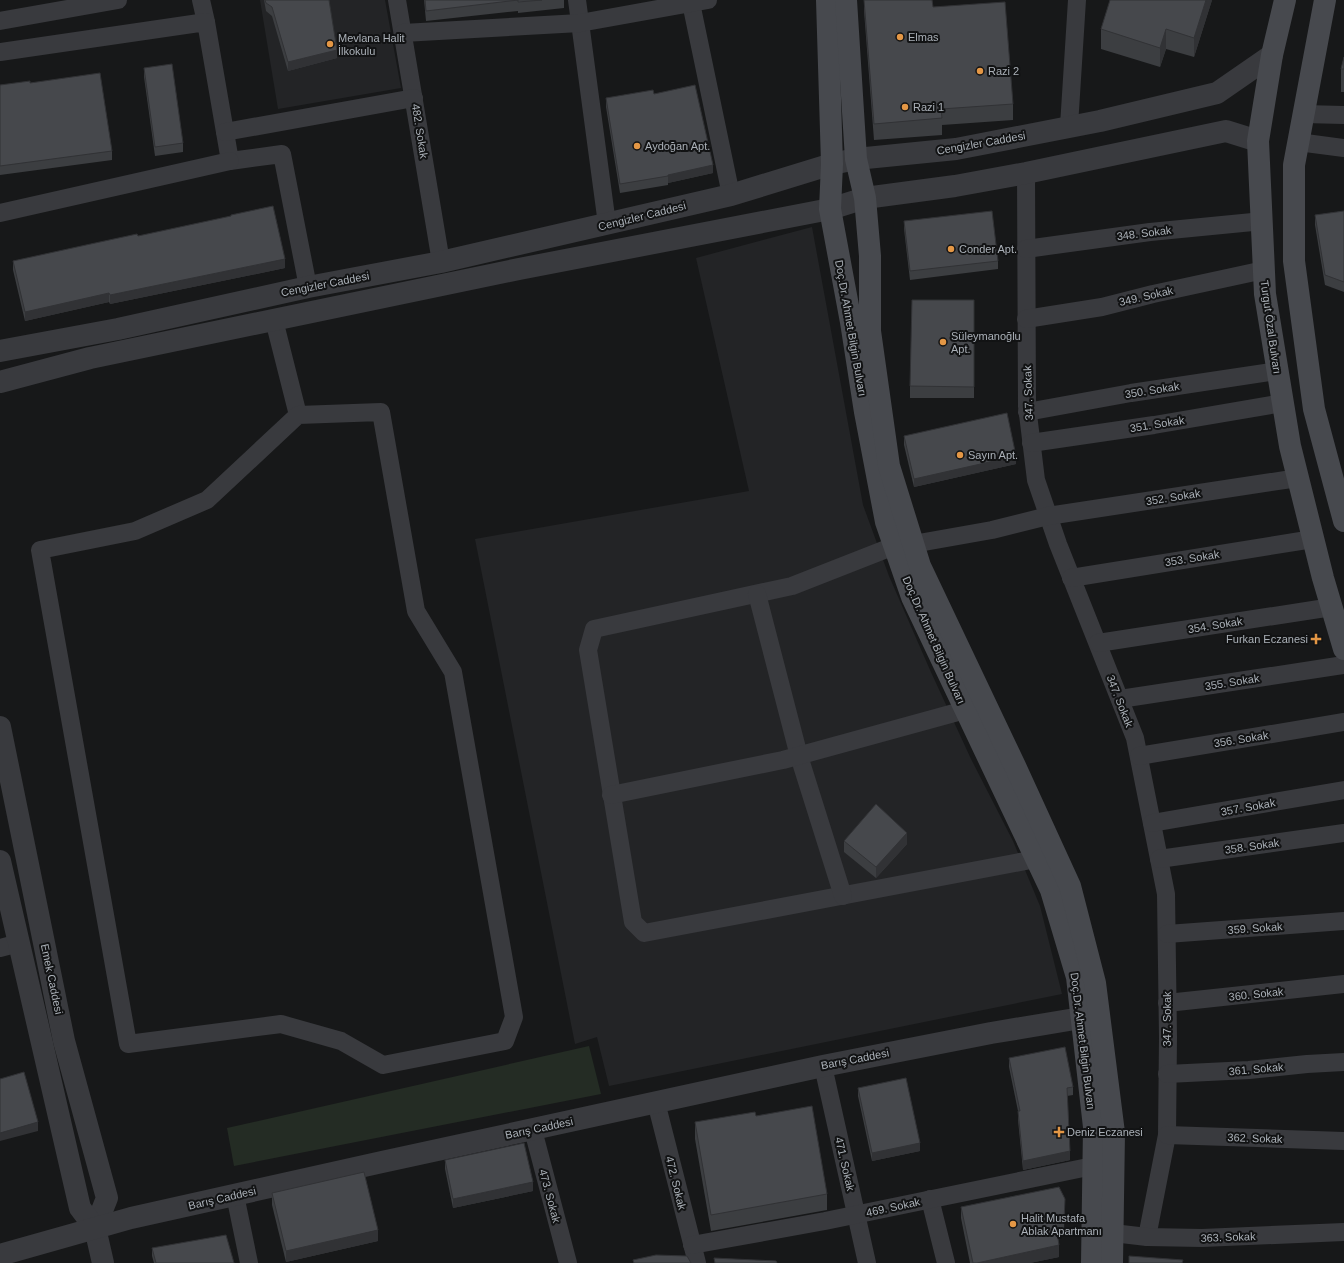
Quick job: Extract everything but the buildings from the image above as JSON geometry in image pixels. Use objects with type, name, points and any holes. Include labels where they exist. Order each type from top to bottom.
[{"type":"main road","name":"Doç.Dr. Ahmet Bilgin Bulvarı","points":[[827,0],[832,164],[830,209],[851,322],[865,412],[886,522],[920,566],[1016,766],[1070,886],[1095,983],[1114,1133],[1112,1263]]},
{"type":"main road","name":"Doç.Dr. Ahmet Bilgin Bulvarı","points":[[846,0],[856,159],[865,198],[870,256],[870,331],[888,466],[904,545],[912,597],[1051,890],[1077,977],[1094,1127],[1092,1263]]},
{"type":"main road","name":"Turgut Özal Bulvarı","points":[[1285,0],[1272,55],[1258,141],[1265,294],[1290,446],[1313,539],[1344,649]]},
{"type":"main road","points":[[1326,0],[1294,165],[1294,261],[1314,409],[1344,521]]},
{"type":"street","points":[[0,21],[118,0]]},
{"type":"street","points":[[201,0],[230,161]]},
{"type":"street","name":"482. Sokak","points":[[397,0],[441,262]]},
{"type":"street","points":[[577,0],[607,224]]},
{"type":"street","points":[[1069,126],[1077,0]]},
{"type":"street","points":[[403,33],[580,23],[700,2],[731,194]]},
{"type":"street","points":[[0,52],[206,22]]},
{"type":"street","name":"Cengizler Caddesi","points":[[0,351],[118,329],[308,287],[441,262],[731,194],[832,164],[856,159],[956,149],[1100,121],[1217,93],[1272,55]]},
{"type":"street","points":[[225,132],[414,98]]},
{"type":"street","points":[[1303,114],[1344,115]]},
{"type":"street","points":[[0,382],[90,358],[519,269],[830,209],[865,198],[955,186],[1026,173],[1226,131],[1258,141]]},
{"type":"street","points":[[1298,142],[1344,148]]},
{"type":"street","points":[[0,213],[230,161],[282,154],[308,287]]},
{"type":"street","name":"347. Sokak","points":[[1026,173],[1027,412],[1036,480],[1071,578],[1135,738],[1166,894],[1167,1135],[1147,1236]]},
{"type":"street","name":"348. Sokak","points":[[1026,249],[1150,232],[1262,221]]},
{"type":"street","name":"349. Sokak","points":[[1026,319],[1102,307],[1153,294],[1264,270]]},
{"type":"street","points":[[274,320],[298,415]]},
{"type":"street","name":"350. Sokak","points":[[1027,412],[1277,371]]},
{"type":"street","name":"351. Sokak","points":[[1031,443],[1154,425],[1282,403]]},
{"type":"street","points":[[382,412],[416,611],[453,672],[514,1017],[505,1040],[383,1065],[341,1041],[281,1024],[128,1044],[40,550],[136,531],[207,500],[298,415],[382,412]]},
{"type":"street","name":"352. Sokak","points":[[611,794],[588,650],[594,629],[792,586],[904,545],[992,530],[1048,516],[1298,478]]},
{"type":"street","name":"353. Sokak","points":[[1071,578],[1313,539]]},
{"type":"street","points":[[757,594],[799,756],[843,896]]},
{"type":"street","name":"354. Sokak","points":[[1098,643],[1332,607]]},
{"type":"street","name":"355. Sokak","points":[[1120,699],[1344,665]]},
{"type":"street","points":[[965,710],[799,756],[611,794],[633,922],[644,933],[1036,859]]},
{"type":"street","name":"356. Sokak","points":[[1139,756],[1344,722]]},
{"type":"street","name":"Emek Caddesi","points":[[0,727],[64,1040],[107,1198],[95,1228]]},
{"type":"street","name":"357. Sokak","points":[[1152,823],[1344,790]]},
{"type":"street","name":"358. Sokak","points":[[1159,859],[1344,833]]},
{"type":"street","points":[[0,861],[9,945],[80,1208],[95,1228],[103,1263]]},
{"type":"street","name":"359. Sokak","points":[[1166,934],[1344,921]]},
{"type":"street","name":"360. Sokak","points":[[1167,1003],[1344,984]]},
{"type":"street","name":"Barış Caddesi","points":[[0,1254],[131,1218],[656,1102],[823,1066],[991,1033],[1081,1018]]},
{"type":"street","name":"361. Sokak","points":[[1167,1074],[1249,1070],[1344,1062]]},
{"type":"street","name":"471. Sokak","points":[[823,1066],[867,1263]]},
{"type":"street","name":"472. Sokak","points":[[656,1102],[697,1263]]},
{"type":"street","name":"473. Sokak","points":[[533,1130],[568,1263]]},
{"type":"street","name":"362. Sokak","points":[[1167,1135],[1344,1141]]},
{"type":"street","name":"469. Sokak","points":[[692,1245],[857,1214],[1093,1166]]},
{"type":"street","points":[[235,1195],[249,1263]]},
{"type":"street","points":[[930,1199],[946,1263]]},
{"type":"street","name":"363. Sokak","points":[[1113,1233],[1202,1238],[1344,1232]]},
{"type":"shaded area","name":"Mevlana Halit İlkokulu","points":[[260,0],[385,0],[401,88],[278,109]]},
{"type":"shaded area","points":[[812,227],[863,505],[889,576],[930,670],[971,759],[1013,841],[1040,906],[1062,994],[609,1086],[597,1037],[575,1044],[475,539],[749,491],[696,258]]},
{"type":"shaded area","points":[[589,1046],[601,1094],[234,1166],[227,1128]]},
{"type":"place","name":"Elmas","points":[[900,37]]},
{"type":"place","name":"Mevlana Halit İlkokulu","points":[[330,44]]},
{"type":"place","name":"Razi 2","points":[[980,71]]},
{"type":"place","name":"Razi 1","points":[[905,107]]},
{"type":"place","name":"Aydoğan Apt.","points":[[637,146]]},
{"type":"place","name":"Conder Apt.","points":[[951,249]]},
{"type":"place","name":"Süleymanoğlu Apt.","points":[[943,342]]},
{"type":"place","name":"Sayın Apt.","points":[[960,455]]},
{"type":"place","name":"Furkan Eczanesi","points":[[1316,639]]},
{"type":"place","name":"Deniz Eczanesi","points":[[1059,1132]]},
{"type":"place","name":"Halit Mustafa Ablak Apartmanı","points":[[1013,1224]]}]
